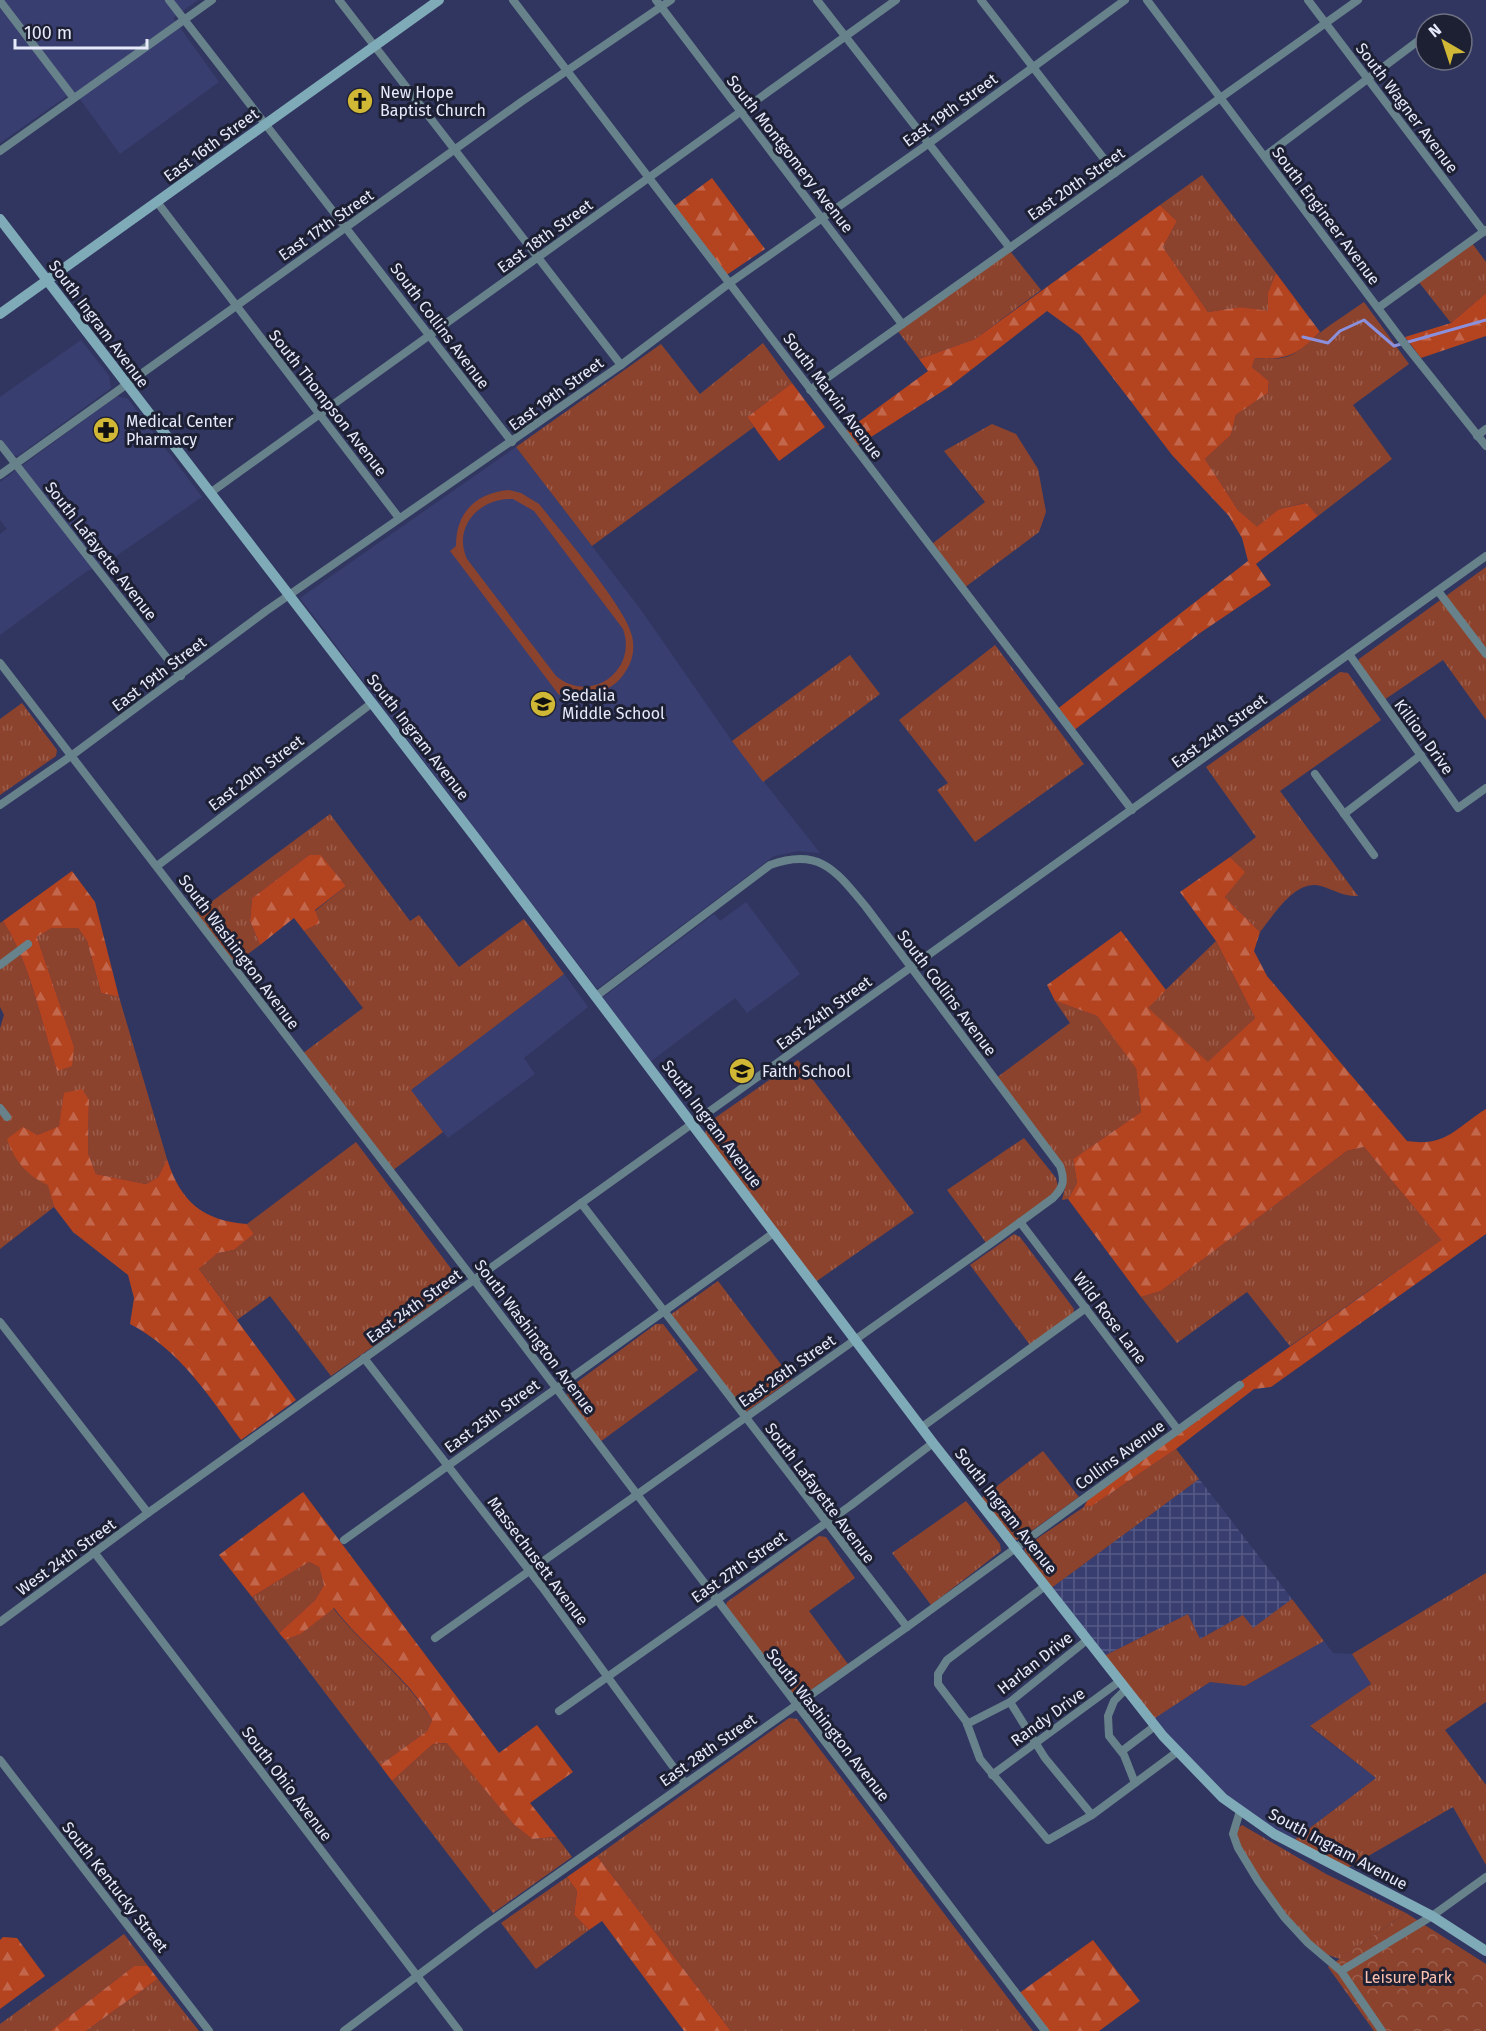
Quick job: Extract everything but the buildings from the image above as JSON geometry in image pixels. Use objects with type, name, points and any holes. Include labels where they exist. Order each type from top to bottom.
[{"type":"main road","name":"East 16th Street","points":[[0,314],[439,0]]},
{"type":"main road","name":"South Ingram Avenue","points":[[0,219],[693,1123],[933,1443],[1177,1752],[1223,1798],[1274,1834],[1432,1916],[1486,1951]]},
{"type":"street","points":[[169,0],[346,227]]},
{"type":"street","points":[[0,151],[212,0]]},
{"type":"street","points":[[339,0],[621,364]]},
{"type":"street","name":"South Marvin Avenue","points":[[513,0],[569,70],[649,178],[731,282],[810,390],[1132,810]]},
{"type":"street","name":"East 17th Street","points":[[0,475],[569,70],[658,3],[671,0]]},
{"type":"street","points":[[817,0],[1010,248]]},
{"type":"street","name":"East 18th Street","points":[[210,493],[896,0]]},
{"type":"street","points":[[981,0],[1115,173]]},
{"type":"street","name":"East 19th Street","points":[[0,805],[71,756],[290,595],[512,442],[1125,0]]},
{"type":"street","name":"South Engineer Avenue","points":[[1146,0],[1378,308],[1486,446]]},
{"type":"street","name":"South Wagner Avenue","points":[[1308,0],[1485,231]]},
{"type":"street","name":"East 20th Street","points":[[810,390],[1358,0]]},
{"type":"street","points":[[0,1],[73,98]]},
{"type":"street","name":"South Montgomery Avenue","points":[[658,3],[902,324]]},
{"type":"street","points":[[1265,156],[1414,44]]},
{"type":"street","name":"South Thompson Avenue","points":[[157,202],[399,518]]},
{"type":"street","name":"South Collins Avenue","points":[[346,227],[512,442]]},
{"type":"street","points":[[1378,308],[1485,231]]},
{"type":"street","points":[[1478,436],[1486,429]]},
{"type":"street","name":"South Lafayette Avenue","points":[[0,444],[181,676]]},
{"type":"street","name":"East 24th Street","points":[[148,1513],[1486,556]]},
{"type":"street","points":[[1438,591],[1486,654]]},
{"type":"street","name":"Killion Drive","points":[[1349,654],[1458,808],[1486,788]]},
{"type":"street","name":"South Washington Avenue","points":[[0,663],[556,1387],[1045,2031]]},
{"type":"street","name":"East 20th Street","points":[[157,866],[372,703]]},
{"type":"street","points":[[1344,814],[1421,755]]},
{"type":"street","points":[[1315,774],[1374,855]]},
{"type":"street","name":"South Collins Avenue","points":[[596,997],[747,880],[770,865],[791,857],[816,861],[837,872],[866,907],[1006,1096]]},
{"type":"street","points":[[0,965],[28,944]]},
{"type":"street","name":"East 26th Street","points":[[435,1638],[1020,1222],[1061,1190],[1063,1176],[1060,1166],[1006,1096]]},
{"type":"street","points":[[0,1108],[6,1117]]},
{"type":"street","name":"South Lafayette Avenue","points":[[581,1203],[907,1627]]},
{"type":"street","name":"Wild Rose Lane","points":[[1020,1222],[1178,1430]]},
{"type":"street","name":"East 25th Street","points":[[344,1540],[775,1232]]},
{"type":"street","points":[[922,1427],[1086,1308]]},
{"type":"street","points":[[0,1322],[148,1513]]},
{"type":"street","name":"Massechusett Avenue","points":[[364,1358],[530,1571],[685,1783]]},
{"type":"street","name":"Collins Avenue","points":[[1016,1548],[1240,1385]]},
{"type":"street","name":"East 27th Street","points":[[559,1711],[607,1675],[826,1523],[933,1443]]},
{"type":"street","name":"West 24th Street","points":[[0,1622],[148,1513]]},
{"type":"street","name":"East 28th Street","points":[[344,2031],[685,1783],[1016,1548]]},
{"type":"street","name":"South Ohio Avenue","points":[[94,1552],[459,2031]]},
{"type":"street","points":[[1045,1586],[947,1660],[938,1674],[938,1684],[967,1724],[980,1760],[1048,1840],[1092,1815],[1177,1752]]},
{"type":"street","name":"Harlan Drive","points":[[967,1724],[1010,1702],[1087,1640]]},
{"type":"street","points":[[1123,1685],[1108,1716],[1109,1736],[1122,1751],[1135,1783]]},
{"type":"street","name":"Randy Drive","points":[[992,1775],[1035,1743],[1123,1685]]},
{"type":"street","points":[[1010,1702],[1035,1743],[1092,1815]]},
{"type":"street","points":[[1122,1751],[1155,1726]]},
{"type":"street","name":"South Kentucky Street","points":[[0,1760],[209,2031]]},
{"type":"street","points":[[1240,1811],[1233,1834],[1238,1848],[1257,1881],[1284,1917],[1308,1943],[1341,1971],[1383,2031]]},
{"type":"street","points":[[1341,1971],[1432,1916],[1486,1877]]},
{"type":"shaded area","points":[[0,0],[198,0],[173,18],[219,82],[120,154],[74,91],[0,143]]},
{"type":"shaded area","points":[[81,340],[109,376],[111,388],[18,456],[12,454],[0,438],[0,397]]},
{"type":"shaded area","points":[[117,396],[128,399],[202,497],[100,567],[87,571],[0,635],[0,534],[7,529],[0,520],[0,482]]},
{"type":"shaded area","name":"Sedalia Middle School","points":[[516,447],[641,610],[732,741],[820,853],[798,851],[774,856],[597,989],[300,598]]},
{"type":"shaded area","points":[[746,902],[800,974],[747,1013],[735,998],[650,1062],[602,998],[714,914],[720,921]]},
{"type":"shaded area","points":[[564,974],[588,1007],[524,1058],[535,1074],[448,1138],[410,1090]]},
{"type":"shaded area","points":[[1199,1479],[1292,1599],[1253,1629],[1243,1615],[1200,1639],[1188,1614],[1102,1657],[1050,1589]]},
{"type":"shaded area","points":[[1324,1641],[1333,1653],[1352,1654],[1371,1684],[1310,1727],[1376,1778],[1290,1843],[1234,1806],[1152,1720],[1210,1682],[1245,1686]]},
{"type":"green space","points":[[1202,175],[1276,273],[1268,292],[1268,312],[1240,307],[1208,312],[1163,247],[1177,221],[1160,205]]},
{"type":"green space","points":[[712,178],[765,249],[725,276],[673,207]]},
{"type":"green space","points":[[1160,205],[1177,221],[1163,247],[1208,312],[1240,307],[1268,311],[1268,292],[1276,273],[1320,332],[1298,351],[1284,357],[1255,358],[1252,367],[1269,381],[1268,393],[1236,415],[1231,435],[1205,459],[1238,510],[1257,527],[1279,509],[1306,503],[1318,516],[1256,564],[1271,585],[1200,633],[1073,731],[1056,710],[1248,561],[1242,538],[1229,516],[1172,455],[1080,335],[1047,311],[949,387],[857,446],[846,431],[928,371],[919,359],[975,339]]},
{"type":"green space","points":[[1472,243],[1486,262],[1486,293],[1451,323],[1418,281]]},
{"type":"green space","points":[[1010,251],[1041,290],[975,339],[919,359],[897,330]]},
{"type":"green space","points":[[1486,293],[1486,336],[1421,358],[1405,337],[1451,323]]},
{"type":"green space","points":[[1364,302],[1409,364],[1353,405],[1392,459],[1318,516],[1305,503],[1279,509],[1257,528],[1238,510],[1205,459],[1231,435],[1236,415],[1268,393],[1269,381],[1252,367],[1255,358],[1278,359],[1299,351],[1326,328]]},
{"type":"green space","points":[[763,343],[792,383],[747,417],[754,427],[592,546],[516,447],[661,344],[700,394]]},
{"type":"green space","points":[[792,383],[825,427],[779,461],[747,417]]},
{"type":"green space","points":[[992,424],[1016,434],[1038,469],[1046,512],[1039,532],[964,588],[932,544],[985,502],[944,451]]},
{"type":"green space","points":[[509,490],[521,493],[539,504],[591,569],[618,608],[632,636],[632,659],[620,679],[608,688],[588,694],[565,691],[559,695],[450,551],[456,546],[460,523],[470,506],[487,495]],"holes":[[[513,499],[534,511],[623,629],[626,644],[624,658],[618,670],[597,685],[583,687],[570,684],[556,676],[467,559],[463,547],[463,535],[472,516],[480,508],[490,503]]]},
{"type":"green space","points":[[1486,567],[1486,720],[1443,660],[1384,700],[1357,666],[1359,659]]},
{"type":"green space","points":[[995,645],[1084,764],[975,842],[937,790],[948,783],[899,720]]},
{"type":"green space","points":[[850,655],[880,694],[763,782],[732,741]]},
{"type":"green space","points":[[1340,672],[1348,673],[1381,720],[1280,791],[1358,896],[1321,886],[1311,885],[1302,888],[1286,900],[1260,932],[1225,897],[1244,872],[1230,857],[1256,837],[1206,767]]},
{"type":"green space","points":[[22,703],[57,750],[56,756],[0,795],[0,719]]},
{"type":"green space","points":[[330,814],[410,921],[419,915],[459,967],[524,919],[564,974],[411,1090],[443,1132],[392,1171],[302,1054],[363,1008],[304,931],[320,923],[315,911],[346,886],[321,855],[309,855],[252,898],[250,921],[260,945],[233,965],[195,914]]},
{"type":"green space","points":[[309,855],[321,855],[346,886],[315,910],[320,923],[304,931],[294,918],[260,945],[250,921],[252,898]]},
{"type":"green space","points":[[1230,857],[1245,872],[1225,897],[1260,932],[1254,951],[1267,976],[1407,1141],[1421,1142],[1441,1139],[1486,1109],[1486,1234],[1271,1387],[1254,1389],[1176,1449],[1092,1506],[1084,1507],[1088,1499],[1223,1402],[1227,1391],[1441,1240],[1364,1147],[1347,1151],[1161,1291],[1141,1297],[1068,1199],[1077,1183],[1073,1159],[1141,1112],[1136,1068],[1097,1016],[1055,1001],[1047,985],[1121,931],[1166,990],[1148,1008],[1208,1062],[1255,1018],[1216,941],[1180,892]]},
{"type":"green space","points":[[72,871],[95,902],[119,997],[101,993],[87,941],[78,928],[52,928],[37,937],[74,1046],[72,1066],[57,1071],[28,975],[3,921]]},
{"type":"green space","points":[[3,921],[28,975],[57,1071],[74,1046],[37,937],[52,928],[78,928],[87,941],[101,993],[119,997],[167,1159],[158,1177],[146,1184],[96,1174],[88,1153],[89,1100],[62,1113],[59,1126],[37,1135],[54,1207],[0,1249],[0,1028],[4,1015],[0,1007],[0,923]]},
{"type":"green space","points":[[1216,941],[1255,1018],[1208,1063],[1147,1008]]},
{"type":"green space","points":[[1055,1001],[1097,1016],[1136,1067],[1141,1112],[1073,1159],[1077,1183],[1068,1199],[1062,1200],[1066,1184],[1060,1169],[992,1081],[1070,1023]]},
{"type":"green space","points":[[798,1060],[914,1213],[814,1283],[705,1136],[706,1128],[712,1120]]},
{"type":"green space","points":[[82,1089],[89,1100],[88,1153],[96,1174],[146,1184],[158,1177],[167,1159],[179,1186],[195,1206],[218,1218],[247,1224],[254,1234],[234,1250],[218,1253],[199,1269],[296,1400],[241,1440],[205,1391],[179,1361],[164,1347],[130,1324],[134,1298],[128,1275],[73,1232],[54,1207],[48,1185],[27,1172],[10,1147],[7,1139],[23,1127],[37,1135],[59,1126],[64,1093]]},
{"type":"green space","points":[[1024,1138],[1056,1178],[1058,1187],[1053,1197],[987,1244],[947,1190]]},
{"type":"green space","points":[[356,1142],[455,1274],[456,1279],[448,1294],[331,1376],[270,1296],[237,1320],[199,1269],[218,1253],[234,1250],[254,1234],[247,1224]]},
{"type":"green space","points":[[1364,1147],[1441,1240],[1290,1346],[1247,1292],[1177,1343],[1141,1297],[1161,1291],[1347,1151]]},
{"type":"green space","points":[[1014,1234],[1020,1237],[1074,1309],[1073,1314],[1030,1345],[970,1265]]},
{"type":"green space","points":[[718,1281],[792,1379],[743,1414],[670,1315]]},
{"type":"green space","points":[[656,1324],[663,1324],[698,1370],[600,1442],[567,1395],[569,1388]]},
{"type":"green space","points":[[1176,1449],[1199,1479],[1050,1589],[1024,1550],[1029,1544],[1084,1507],[1092,1506]]},
{"type":"green space","points":[[1043,1451],[1079,1497],[1019,1540],[1011,1539],[980,1499]]},
{"type":"green space","points":[[303,1492],[499,1753],[537,1725],[573,1772],[530,1803],[557,1837],[532,1839],[513,1824],[447,1743],[433,1744],[392,1781],[380,1765],[427,1731],[432,1720],[422,1704],[334,1608],[301,1634],[285,1640],[279,1633],[315,1600],[324,1585],[319,1567],[309,1562],[252,1597],[219,1555]]},
{"type":"green space","points":[[966,1501],[1000,1544],[1001,1551],[931,1605],[892,1553]]},
{"type":"green space","points":[[819,1536],[826,1537],[855,1578],[809,1611],[848,1664],[798,1699],[792,1696],[725,1609],[727,1602]]},
{"type":"green space","points":[[309,1562],[319,1567],[324,1585],[315,1600],[279,1633],[252,1597]]},
{"type":"green space","points":[[1486,1573],[1486,1702],[1445,1730],[1486,1785],[1486,1865],[1453,1807],[1344,1870],[1290,1843],[1376,1778],[1310,1726],[1371,1684],[1352,1654]]},
{"type":"green space","points":[[1292,1599],[1324,1641],[1245,1686],[1210,1682],[1152,1720],[1102,1657],[1188,1614],[1200,1639],[1243,1615],[1253,1628]]},
{"type":"green space","points":[[333,1608],[410,1690],[432,1720],[427,1731],[380,1765],[285,1640],[301,1634]]},
{"type":"green space","points":[[789,1718],[797,1719],[1033,2031],[731,2031],[597,1856]]},
{"type":"green space","points":[[448,1743],[513,1824],[532,1839],[557,1837],[572,1857],[493,1913],[392,1781],[433,1744]]},
{"type":"green space","points":[[1242,1825],[1326,1874],[1406,1913],[1340,1959],[1325,1954],[1301,1934],[1238,1848],[1236,1830]]},
{"type":"green space","points":[[597,1856],[731,2031],[684,2031],[602,1921],[589,1930],[574,1915],[577,1891],[567,1877]]},
{"type":"green space","points":[[567,1877],[577,1891],[574,1915],[589,1930],[536,1969],[501,1923]]},
{"type":"green space","name":"Leisure Park","points":[[1406,1913],[1486,1964],[1486,2031],[1374,2031],[1328,1967]]},
{"type":"green space","points":[[124,1934],[148,1966],[134,1966],[50,2031],[0,2031],[0,2024]]},
{"type":"green space","points":[[3,1937],[17,1938],[45,1976],[0,2009],[0,1940]]},
{"type":"green space","points":[[1093,1940],[1140,2001],[1099,2031],[1046,2031],[1018,1994]]},
{"type":"green space","points":[[134,1966],[148,1966],[158,1979],[86,2031],[50,2031]]},
{"type":"green space","points":[[158,1979],[199,2031],[86,2031]]},
{"type":"waterway","points":[[1303,337],[1328,343],[1340,331],[1364,320],[1394,346],[1486,320]]},
{"type":"place","name":"New Hope Baptist Church","points":[[360,101]]},
{"type":"place","name":"Medical Center Pharmacy","points":[[106,430]]},
{"type":"place","name":"Sedalia Middle School","points":[[543,704]]},
{"type":"place","name":"Faith School","points":[[742,1071]]}]
